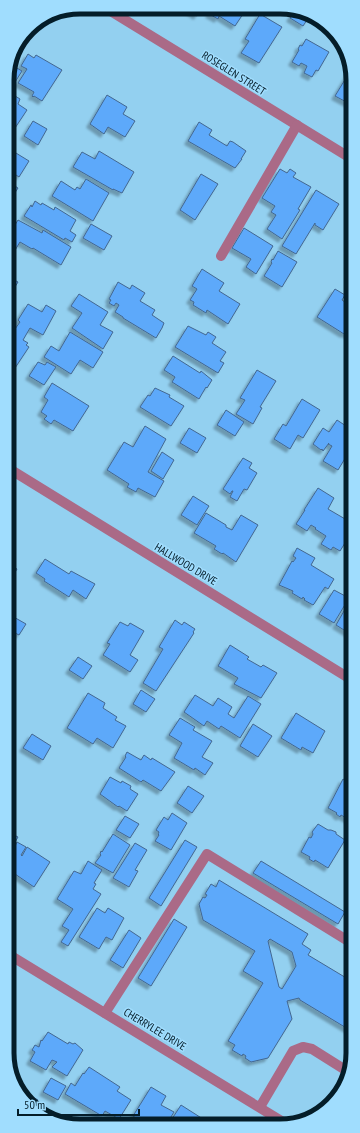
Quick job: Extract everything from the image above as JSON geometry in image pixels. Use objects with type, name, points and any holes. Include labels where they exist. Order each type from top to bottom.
[{"type":"street","name":"ROSEGLEN STREET","points":[[115,14],[346,155]]},
{"type":"street","points":[[221,256],[297,125]]},
{"type":"street","name":"HALLWOOD DRIVE","points":[[14,472],[346,676]]},
{"type":"street","points":[[105,1013],[207,854],[346,940]]},
{"type":"street","name":"CHERRYLEE DRIVE","points":[[14,958],[279,1119]]},
{"type":"street","points":[[260,1107],[293,1051],[303,1047],[312,1049],[344,1069]]},
{"type":"building","points":[[209,14],[243,14],[235,26],[219,16],[218,19]]},
{"type":"building","points":[[260,14],[282,27],[259,63],[241,53],[249,41],[245,39]]},
{"type":"building","points":[[293,15],[307,20],[303,26],[290,18]]},
{"type":"building","points":[[306,39],[329,52],[318,71],[316,70],[312,77],[304,73],[307,66],[301,63],[299,66],[292,62],[299,50],[300,45],[302,46]]},
{"type":"building","points":[[28,54],[34,58],[36,55],[62,70],[42,101],[32,96],[34,92],[18,83],[27,69],[21,66]]},
{"type":"building","points":[[15,67],[22,71],[14,84]]},
{"type":"building","points":[[346,78],[346,102],[335,96]]},
{"type":"building","points":[[14,95],[20,99],[18,104],[27,110],[15,128]]},
{"type":"building","points":[[107,95],[127,107],[123,114],[135,121],[125,137],[108,127],[104,134],[90,124]]},
{"type":"building","points":[[33,121],[47,129],[38,145],[24,136]]},
{"type":"building","points":[[199,122],[212,130],[209,135],[227,146],[230,141],[233,142],[246,151],[235,168],[188,141]]},
{"type":"building","points":[[99,151],[134,172],[122,193],[113,190],[73,167],[82,152],[95,159]]},
{"type":"building","points":[[14,152],[29,161],[19,177],[14,174]]},
{"type":"building","points":[[280,169],[287,173],[290,169],[296,173],[293,177],[311,187],[298,209],[300,210],[282,239],[267,229],[276,215],[271,212],[275,206],[262,198]]},
{"type":"building","points":[[201,174],[218,184],[195,220],[180,210]]},
{"type":"building","points":[[86,179],[109,193],[93,221],[52,196],[61,181],[75,190],[77,187],[80,189]]},
{"type":"building","points":[[14,185],[18,188],[14,194]]},
{"type":"building","points":[[316,190],[339,204],[323,230],[315,225],[315,223],[296,254],[282,246]]},
{"type":"building","points":[[35,201],[54,210],[55,207],[76,220],[70,231],[76,235],[72,242],[65,238],[64,240],[24,216]]},
{"type":"building","points":[[18,220],[42,233],[43,230],[71,247],[61,265],[20,242],[14,252],[14,227]]},
{"type":"building","points":[[91,224],[112,236],[104,250],[83,238]]},
{"type":"building","points":[[244,228],[273,246],[256,274],[246,267],[251,259],[232,248]]},
{"type":"building","points":[[278,251],[297,262],[282,287],[264,276],[272,263],[272,259],[273,260]]},
{"type":"building","points":[[202,269],[224,283],[219,291],[240,304],[228,324],[207,310],[206,313],[193,305],[194,302],[190,300],[197,289],[192,286]]},
{"type":"building","points":[[14,280],[18,282],[14,288]]},
{"type":"building","points":[[118,282],[130,289],[132,285],[145,293],[140,301],[155,310],[152,315],[164,323],[156,338],[115,312],[119,305],[116,303],[114,306],[109,303],[111,300],[109,299]]},
{"type":"building","points":[[335,289],[345,295],[342,300],[346,303],[346,334],[344,334],[317,317]]},
{"type":"building","points":[[79,294],[108,312],[100,325],[113,332],[103,349],[72,328],[82,313],[71,306]]},
{"type":"building","points":[[28,304],[42,312],[46,305],[56,311],[43,335],[30,328],[23,340],[28,343],[26,345],[29,347],[15,368],[14,334],[15,329],[20,322],[18,320]]},
{"type":"building","points":[[188,326],[206,335],[208,332],[216,337],[212,343],[226,352],[220,361],[224,363],[218,373],[175,347]]},
{"type":"building","points":[[70,332],[103,352],[93,368],[80,360],[71,374],[44,357],[51,346],[59,351]]},
{"type":"building","points":[[173,356],[200,373],[201,371],[212,380],[199,399],[172,382],[175,377],[164,370]]},
{"type":"building","points":[[38,362],[45,365],[47,362],[56,367],[44,385],[29,376]]},
{"type":"building","points":[[257,370],[276,381],[260,407],[262,408],[253,424],[236,414],[245,400],[240,398]]},
{"type":"building","points":[[52,383],[89,406],[73,431],[54,420],[51,424],[44,419],[47,416],[41,412],[48,400],[44,397]]},
{"type":"building","points":[[155,388],[170,395],[169,397],[184,406],[171,426],[140,407]]},
{"type":"building","points":[[302,399],[320,410],[303,438],[298,435],[290,449],[274,439],[283,424],[286,426]]},
{"type":"building","points":[[226,410],[244,422],[235,436],[217,425]]},
{"type":"building","points":[[337,420],[346,426],[346,457],[338,470],[323,461],[332,446],[328,444],[323,451],[313,444],[323,428],[329,432]]},
{"type":"building","points":[[145,426],[166,439],[148,472],[164,481],[155,497],[138,488],[136,492],[127,487],[129,484],[107,470],[124,442],[133,447]]},
{"type":"building","points":[[189,428],[206,438],[197,453],[180,443]]},
{"type":"building","points":[[162,452],[174,460],[163,479],[151,471]]},
{"type":"building","points":[[243,458],[252,463],[249,468],[257,473],[247,490],[244,489],[237,501],[230,497],[233,491],[230,494],[223,489]]},
{"type":"building","points":[[318,488],[334,498],[328,509],[346,520],[346,541],[340,551],[333,547],[331,550],[321,544],[326,536],[315,529],[316,528],[311,525],[307,531],[296,524]]},
{"type":"building","points":[[193,496],[209,506],[197,525],[181,515]]},
{"type":"building","points":[[206,513],[232,530],[241,515],[258,525],[236,562],[214,549],[216,546],[194,533]]},
{"type":"building","points":[[297,548],[315,558],[311,565],[334,579],[328,589],[325,587],[313,605],[304,600],[305,599],[303,597],[302,599],[292,593],[293,591],[279,585],[292,561],[293,562],[296,558],[293,556]]},
{"type":"building","points":[[45,559],[69,574],[71,571],[95,584],[86,599],[73,590],[69,597],[44,581],[45,579],[36,573]]},
{"type":"building","points":[[14,567],[17,569],[14,574]]},
{"type":"building","points":[[334,590],[346,596],[346,603],[334,623],[319,614]]},
{"type":"building","points":[[346,608],[346,631],[336,625]]},
{"type":"building","points":[[14,617],[26,624],[19,635],[15,633],[14,635]]},
{"type":"building","points":[[175,620],[182,625],[184,622],[195,629],[193,632],[194,633],[156,691],[143,683],[163,649],[159,647]]},
{"type":"building","points":[[120,622],[128,626],[130,623],[144,631],[130,655],[138,660],[130,672],[103,655],[110,644],[107,643]]},
{"type":"building","points":[[230,645],[249,657],[247,659],[261,667],[263,665],[277,673],[261,698],[234,684],[238,678],[218,666]]},
{"type":"building","points":[[78,657],[92,666],[83,679],[69,670]]},
{"type":"building","points":[[141,690],[155,699],[146,712],[133,704]]},
{"type":"building","points":[[88,693],[105,703],[103,708],[117,717],[115,720],[126,726],[113,748],[97,738],[93,744],[67,728]]},
{"type":"building","points":[[195,695],[213,706],[218,698],[232,707],[228,714],[234,718],[248,696],[261,704],[240,738],[221,726],[219,729],[207,721],[204,726],[184,712]]},
{"type":"building","points":[[296,713],[325,731],[313,753],[302,747],[301,750],[281,738]]},
{"type":"building","points":[[180,718],[195,727],[193,730],[212,741],[202,757],[213,763],[205,775],[195,768],[194,770],[174,758],[182,743],[169,735]]},
{"type":"building","points":[[253,724],[272,736],[258,757],[240,746]]},
{"type":"building","points":[[32,734],[51,746],[43,760],[23,748]]},
{"type":"building","points":[[127,752],[141,760],[144,755],[151,760],[152,758],[175,772],[161,791],[143,780],[141,782],[119,768],[126,757]]},
{"type":"building","points":[[110,777],[131,786],[130,789],[138,794],[127,811],[119,806],[118,807],[100,794]]},
{"type":"building","points":[[343,779],[346,781],[346,818],[341,815],[340,817],[336,814],[337,813],[328,808]]},
{"type":"building","points":[[188,786],[204,796],[192,813],[177,803]]},
{"type":"building","points":[[172,813],[187,823],[171,850],[155,841],[159,835],[159,832],[156,830],[164,817],[168,820]]},
{"type":"building","points":[[125,816],[139,824],[130,838],[116,830]]},
{"type":"building","points":[[318,824],[328,830],[336,832],[336,834],[345,840],[328,868],[315,860],[314,862],[309,859],[310,857],[301,852],[309,837],[311,838],[313,834],[312,832]]},
{"type":"building","points":[[113,834],[130,845],[113,873],[95,863],[101,855],[101,851],[102,852]]},
{"type":"building","points":[[14,835],[18,837],[14,844]]},
{"type":"building","points":[[185,840],[197,847],[161,906],[149,898]]},
{"type":"building","points":[[17,842],[26,847],[21,855],[22,856],[27,847],[50,862],[34,887],[15,874],[14,876],[14,848]]},
{"type":"building","points":[[135,843],[147,850],[135,870],[138,871],[129,887],[113,878]]},
{"type":"building","points":[[88,861],[102,870],[94,883],[96,884],[93,889],[101,894],[68,946],[61,942],[69,930],[62,926],[73,909],[57,899],[74,871],[81,874]]},
{"type":"building","points":[[261,861],[345,912],[338,924],[253,873]]},
{"type":"building","points":[[219,880],[308,934],[302,944],[311,950],[308,955],[346,978],[346,1028],[299,998],[287,1001],[292,1019],[268,1058],[251,1062],[245,1058],[246,1056],[243,1054],[242,1056],[232,1050],[235,1045],[228,1041],[263,983],[243,971],[255,951],[203,920],[199,904],[203,897],[205,898],[207,895],[205,894],[211,884],[216,887]],"holes":[[[270,939],[292,952],[296,966],[282,989],[279,987],[268,941]]]},
{"type":"building","points":[[97,908],[105,913],[108,908],[124,918],[112,940],[106,937],[99,949],[79,937]]},
{"type":"building","points":[[174,919],[187,927],[151,986],[138,978]]},
{"type":"building","points":[[129,930],[141,938],[123,968],[110,960]]},
{"type":"building","points":[[48,1032],[68,1044],[69,1042],[73,1044],[75,1043],[83,1050],[67,1076],[52,1067],[57,1062],[52,1060],[46,1070],[30,1061],[35,1052],[32,1050],[35,1045],[39,1047],[41,1040],[42,1041]]},
{"type":"building","points":[[89,1067],[120,1087],[117,1091],[131,1100],[119,1119],[105,1111],[102,1116],[65,1094],[71,1083],[75,1086],[83,1073],[84,1074]]},
{"type":"building","points":[[51,1078],[66,1086],[58,1100],[43,1092]]},
{"type":"building","points":[[151,1087],[166,1096],[161,1105],[174,1112],[170,1119],[138,1119],[133,1116]]},
{"type":"building","points":[[30,1095],[38,1100],[36,1102]]},
{"type":"building","points":[[181,1105],[203,1119],[172,1119]]}]
